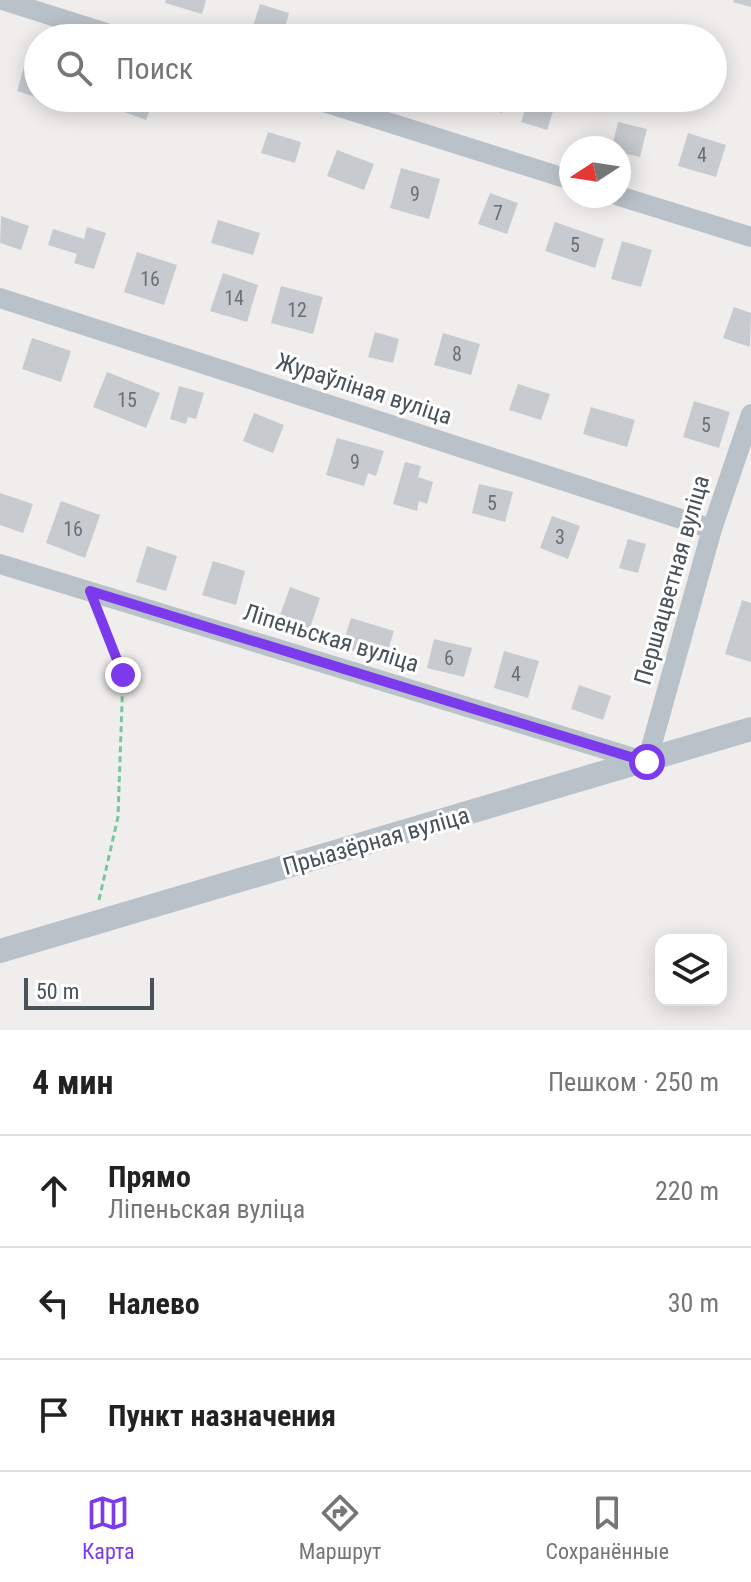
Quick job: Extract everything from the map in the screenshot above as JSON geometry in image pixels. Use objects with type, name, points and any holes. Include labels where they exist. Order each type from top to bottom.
[{"type":"street","points":[[2,0],[78,24]]},
{"type":"street","points":[[355,112],[559,176]]},
{"type":"street","points":[[631,200],[751,237]]},
{"type":"street","name":"Жураўліная вуліца","points":[[0,298],[712,529]]},
{"type":"street","name":"Першацветная вуліца","points":[[647,762],[712,529],[751,414]]},
{"type":"street","name":"Ліпеньская вуліца","points":[[0,564],[647,762]]},
{"type":"street","name":"Прыазёрная вуліца","points":[[0,951],[751,729]]},
{"type":"path","points":[[90,591],[123,675],[118,817],[93,923]]},
{"type":"building","points":[[166,0],[206,0],[202,14],[165,3]]},
{"type":"building","points":[[751,0],[751,7],[733,2]]},
{"type":"building","points":[[260,4],[289,13],[286,24],[254,24]]},
{"type":"building","points":[[24,67],[24,93],[17,91]]},
{"type":"building","points":[[124,112],[149,112],[146,120]]},
{"type":"building","points":[[524,112],[553,112],[547,130],[521,122]]},
{"type":"building","points":[[618,122],[647,129],[640,157],[631,155],[631,136],[615,136]]},
{"type":"building","points":[[268,132],[301,142],[295,163],[261,153]]},
{"type":"building","points":[[688,133],[726,145],[716,177],[678,166]]},
{"type":"building","points":[[337,150],[374,164],[364,190],[327,176]]},
{"type":"building","points":[[401,168],[440,179],[429,219],[390,208]]},
{"type":"building","points":[[490,193],[518,203],[507,234],[478,224]]},
{"type":"building","points":[[1,216],[29,226],[21,250],[0,243]]},
{"type":"building","points":[[218,220],[260,233],[253,255],[211,243]]},
{"type":"building","points":[[555,222],[604,239],[595,268],[545,251]]},
{"type":"building","points":[[87,227],[106,233],[94,269],[74,263],[77,254],[48,245],[53,229],[84,239]]},
{"type":"building","points":[[622,241],[652,250],[641,287],[611,279]]},
{"type":"building","points":[[137,252],[177,265],[164,305],[124,292]]},
{"type":"building","points":[[223,273],[258,285],[247,322],[210,311]]},
{"type":"building","points":[[281,286],[323,297],[313,334],[271,323]]},
{"type":"building","points":[[734,307],[751,313],[750,347],[723,338]]},
{"type":"building","points":[[375,332],[399,339],[393,363],[368,357]]},
{"type":"building","points":[[443,333],[480,344],[471,375],[434,365]]},
{"type":"building","points":[[32,338],[71,351],[61,382],[22,369]]},
{"type":"building","points":[[107,372],[160,393],[146,428],[93,407]]},
{"type":"building","points":[[518,384],[550,394],[541,420],[509,410]]},
{"type":"building","points":[[179,386],[204,393],[196,419],[188,417],[186,424],[170,419]]},
{"type":"building","points":[[694,401],[730,412],[719,448],[683,437]]},
{"type":"building","points":[[591,407],[635,420],[627,447],[583,434]]},
{"type":"building","points":[[254,413],[284,425],[273,453],[243,441]]},
{"type":"building","points":[[337,438],[384,451],[376,476],[368,473],[364,486],[326,475]]},
{"type":"building","points":[[405,462],[421,466],[418,477],[433,482],[427,504],[419,501],[417,511],[393,504]]},
{"type":"building","points":[[479,484],[513,492],[505,522],[472,513]]},
{"type":"building","points":[[0,493],[33,504],[23,533],[0,525]]},
{"type":"building","points":[[61,501],[100,515],[85,558],[46,543]]},
{"type":"building","points":[[552,516],[580,526],[568,559],[540,548]]},
{"type":"building","points":[[628,539],[646,544],[638,573],[619,568]]},
{"type":"building","points":[[147,546],[177,556],[166,591],[136,582]]},
{"type":"building","points":[[213,561],[245,571],[236,605],[202,595]]},
{"type":"building","points":[[290,587],[320,598],[309,631],[278,621]]},
{"type":"building","points":[[742,600],[751,603],[751,662],[725,654]]},
{"type":"building","points":[[351,618],[394,631],[385,660],[342,647]]},
{"type":"building","points":[[434,639],[472,648],[464,677],[427,668]]},
{"type":"building","points":[[504,651],[539,661],[528,698],[494,688]]},
{"type":"building","points":[[579,685],[611,696],[603,720],[571,709]]},
{"type":"route","points":[[123,675],[90,591],[647,762]]}]
